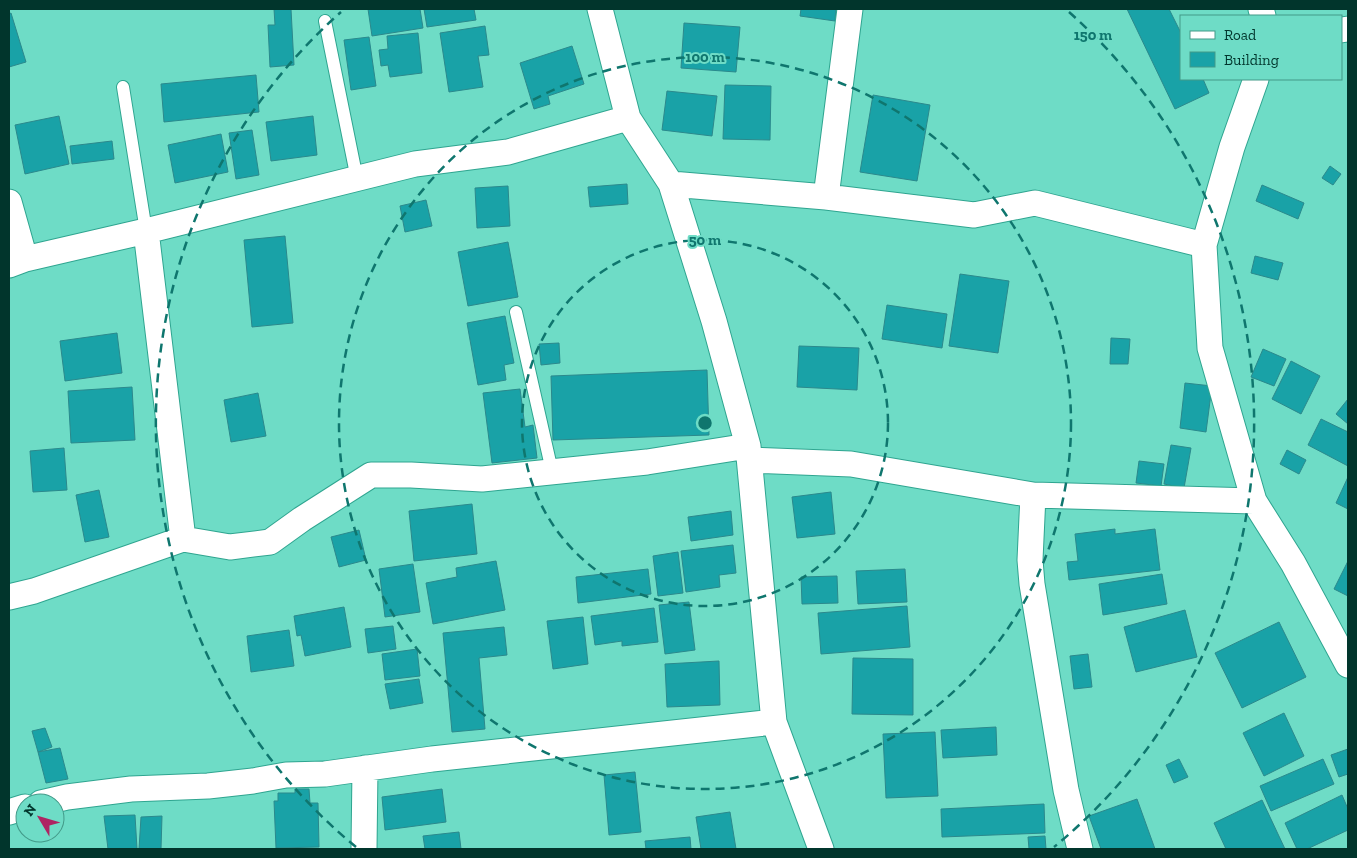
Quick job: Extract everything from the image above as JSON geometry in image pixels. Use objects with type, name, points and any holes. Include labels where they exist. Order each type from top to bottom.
[{"type":"street","points":[[600,9],[628,118],[670,184],[714,321],[749,453],[774,722],[820,849]]},
{"type":"street","points":[[826,197],[850,9]]},
{"type":"street","points":[[1256,80],[1232,147],[1204,245],[1210,348],[1254,501],[1293,563],[1348,665]]},
{"type":"street","points":[[9,202],[17,262],[415,164],[508,152],[628,118]]},
{"type":"street","points":[[670,184],[826,197],[974,215],[1035,203],[1204,245]]},
{"type":"street","points":[[146,231],[183,539]]},
{"type":"street","points":[[9,597],[34,592],[183,539],[230,546],[270,542],[302,518],[371,475],[411,474],[482,479],[749,453],[852,464],[1034,495],[1254,501]]},
{"type":"street","points":[[1034,495],[1030,560],[1032,584],[1066,790],[1080,849]]},
{"type":"street","points":[[65,797],[131,789],[208,786],[286,775],[325,774],[432,759],[774,722]]},
{"type":"street","points":[[364,849],[365,768]]},
{"type":"lane","points":[[325,21],[357,179]]},
{"type":"lane","points":[[123,88],[146,231]]},
{"type":"lane","points":[[516,312],[552,471]]},
{"type":"building","points":[[274,9],[291,9],[294,65],[270,67],[268,25],[275,25]]},
{"type":"building","points":[[368,9],[420,9],[423,28],[372,36]]},
{"type":"building","points":[[424,9],[474,9],[476,20],[427,27]]},
{"type":"building","points":[[801,9],[836,9],[835,21],[800,16]]},
{"type":"building","points":[[1127,9],[1169,9],[1180,31],[1180,80],[1203,80],[1209,93],[1175,109]]},
{"type":"building","points":[[11,13],[26,62],[9,67],[9,14]]},
{"type":"building","points":[[684,23],[740,27],[736,72],[681,68]]},
{"type":"building","points":[[485,26],[489,55],[478,56],[483,87],[449,92],[440,33]]},
{"type":"building","points":[[418,33],[422,73],[390,77],[388,65],[381,66],[379,50],[388,49],[387,36]]},
{"type":"building","points":[[369,37],[376,86],[351,90],[344,40]]},
{"type":"building","points":[[572,46],[584,84],[548,96],[550,104],[534,109],[520,63]]},
{"type":"building","points":[[256,75],[259,112],[164,122],[161,84]]},
{"type":"building","points":[[725,85],[771,86],[770,140],[723,139]]},
{"type":"building","points":[[667,91],[717,96],[712,136],[662,130]]},
{"type":"building","points":[[873,95],[930,105],[917,181],[860,172]]},
{"type":"building","points":[[59,116],[69,164],[25,174],[15,125]]},
{"type":"building","points":[[313,116],[317,155],[271,161],[266,122]]},
{"type":"building","points":[[252,130],[259,175],[236,179],[229,133]]},
{"type":"building","points":[[221,134],[228,172],[175,183],[168,145]]},
{"type":"building","points":[[112,141],[114,159],[72,164],[70,146]]},
{"type":"building","points":[[1330,166],[1341,174],[1333,185],[1322,178]]},
{"type":"building","points":[[627,184],[628,204],[590,207],[588,187]]},
{"type":"building","points":[[1262,185],[1304,203],[1298,219],[1256,201]]},
{"type":"building","points":[[508,186],[510,226],[477,228],[475,188]]},
{"type":"building","points":[[426,200],[432,226],[405,232],[400,206]]},
{"type":"building","points":[[285,236],[293,323],[252,327],[244,240]]},
{"type":"building","points":[[508,242],[518,297],[468,306],[458,252]]},
{"type":"building","points":[[1255,256],[1283,263],[1278,280],[1251,273]]},
{"type":"building","points":[[960,274],[1009,281],[998,353],[949,346]]},
{"type":"building","points":[[887,305],[947,314],[942,348],[882,339]]},
{"type":"building","points":[[505,316],[514,363],[504,365],[506,380],[478,385],[467,323]]},
{"type":"building","points":[[117,333],[122,373],[65,381],[60,341]]},
{"type":"building","points":[[1111,338],[1130,339],[1128,364],[1110,364]]},
{"type":"building","points":[[559,343],[560,363],[541,365],[539,344]]},
{"type":"building","points":[[799,346],[859,348],[857,390],[797,387]]},
{"type":"building","points":[[1263,349],[1286,359],[1274,386],[1251,377]]},
{"type":"building","points":[[1291,361],[1320,376],[1301,414],[1272,399]]},
{"type":"building","points":[[707,370],[709,435],[553,440],[551,376]]},
{"type":"building","points":[[1185,383],[1212,386],[1206,432],[1180,428]]},
{"type":"building","points":[[132,387],[135,440],[71,443],[68,391]]},
{"type":"building","points":[[520,389],[525,427],[533,425],[537,458],[492,463],[483,393]]},
{"type":"building","points":[[258,393],[266,436],[231,442],[224,400]]},
{"type":"building","points":[[1348,399],[1348,424],[1336,414]]},
{"type":"building","points":[[1321,419],[1348,432],[1348,466],[1308,445]]},
{"type":"building","points":[[1171,445],[1191,448],[1184,488],[1164,484]]},
{"type":"building","points":[[64,448],[67,490],[33,492],[30,451]]},
{"type":"building","points":[[1287,450],[1306,460],[1299,474],[1280,464]]},
{"type":"building","points":[[1139,461],[1164,464],[1161,486],[1136,483]]},
{"type":"building","points":[[1348,477],[1348,509],[1336,503]]},
{"type":"building","points":[[99,490],[109,537],[85,542],[76,495]]},
{"type":"building","points":[[831,492],[835,534],[797,538],[792,497]]},
{"type":"building","points":[[472,504],[477,554],[414,561],[409,511]]},
{"type":"building","points":[[731,511],[733,535],[691,541],[688,517]]},
{"type":"building","points":[[1115,529],[1115,534],[1155,529],[1160,570],[1069,580],[1067,562],[1078,561],[1075,534]]},
{"type":"building","points":[[359,530],[366,560],[339,567],[331,537]]},
{"type":"building","points":[[733,545],[736,573],[719,575],[720,587],[686,592],[681,551]]},
{"type":"building","points":[[678,552],[683,593],[658,596],[653,556]]},
{"type":"building","points":[[496,561],[505,610],[433,624],[426,583],[457,577],[456,568]]},
{"type":"building","points":[[1348,561],[1348,596],[1334,589]]},
{"type":"building","points":[[413,564],[420,612],[385,617],[379,569]]},
{"type":"building","points":[[648,569],[651,594],[578,603],[576,577]]},
{"type":"building","points":[[905,569],[907,602],[858,604],[856,571]]},
{"type":"building","points":[[1162,574],[1167,604],[1103,615],[1099,584]]},
{"type":"building","points":[[837,576],[838,603],[802,604],[801,577]]},
{"type":"building","points":[[689,602],[695,650],[665,654],[659,605]]},
{"type":"building","points":[[907,606],[910,647],[821,654],[818,613]]},
{"type":"building","points":[[344,607],[351,647],[305,656],[301,635],[297,636],[294,616]]},
{"type":"building","points":[[654,608],[658,642],[622,646],[622,641],[595,645],[591,616]]},
{"type":"building","points":[[1185,610],[1197,657],[1136,672],[1124,627]]},
{"type":"building","points":[[583,617],[588,664],[553,669],[547,621]]},
{"type":"building","points":[[1279,622],[1306,677],[1242,708],[1215,653]]},
{"type":"building","points":[[393,626],[396,649],[368,653],[365,629]]},
{"type":"building","points":[[504,627],[507,655],[479,658],[485,729],[452,732],[443,633]]},
{"type":"building","points":[[289,630],[294,666],[251,672],[247,636]]},
{"type":"building","points":[[417,649],[420,676],[385,680],[382,654]]},
{"type":"building","points":[[1088,654],[1092,687],[1074,689],[1070,656]]},
{"type":"building","points":[[853,658],[913,659],[913,715],[852,714]]},
{"type":"building","points":[[719,661],[720,705],[667,707],[665,664]]},
{"type":"building","points":[[419,679],[423,703],[390,709],[385,684]]},
{"type":"building","points":[[1284,713],[1304,756],[1264,776],[1243,733]]},
{"type":"building","points":[[996,727],[997,755],[943,758],[941,730]]},
{"type":"building","points":[[45,728],[52,747],[38,752],[32,731]]},
{"type":"building","points":[[935,732],[938,796],[886,798],[883,734]]},
{"type":"building","points":[[60,748],[68,779],[46,783],[38,752]]},
{"type":"building","points":[[1348,749],[1348,774],[1339,777],[1331,755]]},
{"type":"building","points":[[1179,759],[1188,777],[1174,783],[1166,765]]},
{"type":"building","points":[[1323,759],[1334,784],[1271,811],[1260,786]]},
{"type":"building","points":[[635,772],[641,832],[609,835],[604,775]]},
{"type":"building","points":[[295,789],[309,789],[310,803],[318,803],[319,847],[276,848],[274,801],[278,801],[278,793],[295,793]]},
{"type":"building","points":[[442,789],[446,822],[385,830],[382,797]]},
{"type":"building","points":[[1342,795],[1348,809],[1348,830],[1307,849],[1297,849],[1285,823]]},
{"type":"building","points":[[1137,799],[1155,849],[1101,849],[1089,816]]},
{"type":"building","points":[[1262,800],[1285,849],[1226,849],[1214,823]]},
{"type":"building","points":[[1044,804],[1045,833],[942,837],[941,809]]},
{"type":"building","points":[[730,812],[736,849],[701,849],[696,817]]},
{"type":"building","points":[[135,815],[137,849],[108,849],[104,816]]},
{"type":"building","points":[[162,816],[161,849],[139,849],[141,817]]},
{"type":"building","points":[[459,832],[461,849],[425,849],[423,836]]},
{"type":"building","points":[[1045,836],[1046,849],[1029,849],[1028,837]]},
{"type":"building","points":[[690,837],[691,849],[646,849],[645,841]]}]
